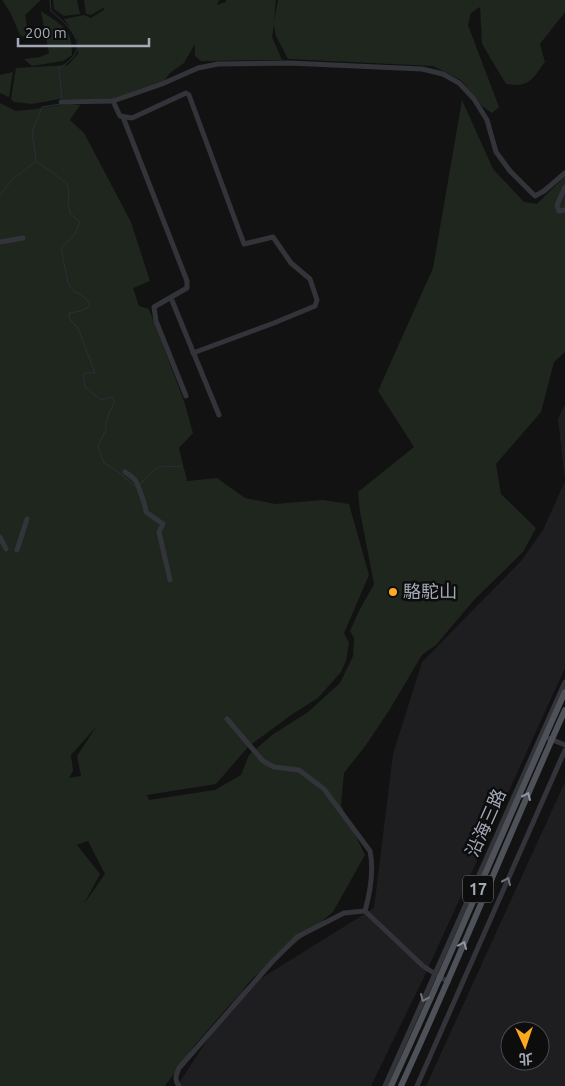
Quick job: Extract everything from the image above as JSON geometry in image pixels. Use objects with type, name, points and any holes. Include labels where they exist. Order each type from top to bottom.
[{"type":"main road","name":"沿海三路","points":[[391,1086],[543,736],[565,692]]},
{"type":"main road","name":"沿海三路","points":[[401,1086],[448,982],[514,822],[565,710]]},
{"type":"street","points":[[63,102],[113,101],[162,84],[198,68],[218,64],[289,63],[422,68],[443,74],[459,83],[474,99],[487,120],[496,152],[510,171],[535,196],[544,191],[565,173]]},
{"type":"street","points":[[123,117],[132,118],[186,93],[189,95],[244,244],[273,237],[291,263],[310,280],[318,300],[315,306],[193,352]]},
{"type":"street","points":[[113,101],[120,116],[123,117],[187,281],[187,288],[154,308],[156,321],[186,396]]},
{"type":"street","points":[[565,188],[557,205],[559,211],[565,210]]},
{"type":"street","points":[[0,242],[23,238]]},
{"type":"street","points":[[171,298],[219,415]]},
{"type":"street","points":[[125,472],[135,480],[146,506],[146,512],[163,524],[159,532],[170,580]]},
{"type":"street","points":[[17,550],[27,519]]},
{"type":"street","points":[[0,537],[6,549]]},
{"type":"street","name":"沿海三路","points":[[543,736],[565,682]]},
{"type":"street","points":[[227,719],[263,761],[274,767],[299,770],[324,790],[370,851],[372,860],[368,902],[365,911]]},
{"type":"street","points":[[543,736],[565,746]]},
{"type":"street","points":[[417,1086],[565,750]]},
{"type":"street","points":[[365,911],[438,977],[448,982]]},
{"type":"street","points":[[178,1084],[176,1077],[178,1068],[272,962],[297,937],[344,914],[365,911]]},
{"type":"street","name":"沿海三路","points":[[385,1086],[438,977]]},
{"type":"shaded area","points":[[2,0],[41,0],[25,15],[29,39],[20,35],[10,12]]},
{"type":"shaded area","points":[[53,0],[77,0],[80,14],[64,16],[54,9]]},
{"type":"shaded area","points":[[84,0],[219,0],[217,5],[226,2],[226,0],[276,0],[274,21],[278,0],[565,0],[565,12],[540,44],[545,62],[530,81],[520,85],[506,84],[482,44],[480,7],[471,13],[468,25],[499,107],[492,113],[482,106],[461,80],[433,66],[288,59],[276,36],[274,25],[272,37],[282,60],[201,61],[195,56],[195,44],[184,63],[170,73],[162,84],[117,100],[60,99],[32,104],[14,102],[11,99],[16,68],[68,65],[78,54],[78,40],[64,19],[84,15],[91,18],[105,9],[103,8],[91,15],[86,14]]},
{"type":"shaded area","points":[[41,11],[60,24],[68,33],[72,46],[72,55],[63,61],[32,66],[24,59],[40,57],[49,53]]},
{"type":"shaded area","points":[[13,72],[9,97],[0,93],[0,75]]},
{"type":"shaded area","points":[[462,100],[493,169],[524,202],[537,204],[565,176],[565,352],[554,362],[541,412],[496,464],[501,494],[536,528],[523,552],[474,600],[436,645],[422,655],[390,709],[366,745],[344,773],[341,805],[365,855],[333,912],[253,978],[194,1046],[165,1086],[0,1086],[0,103],[16,111],[67,104],[80,105],[70,120],[84,133],[131,222],[150,281],[133,288],[139,306],[149,309],[184,401],[193,433],[179,448],[187,481],[217,478],[245,498],[275,504],[323,500],[349,504],[369,575],[344,633],[349,643],[346,661],[341,672],[318,698],[291,715],[248,747],[216,784],[147,795],[149,800],[215,790],[241,775],[249,755],[272,735],[308,712],[340,683],[353,656],[354,638],[350,631],[374,584],[358,492],[414,447],[378,391],[433,268]],"holes":[[[96,727],[77,756],[81,776],[69,778],[73,771],[71,755]],[[88,841],[105,874],[84,904],[100,874],[77,845]]]},
{"type":"shaded area","points":[[565,404],[565,481],[558,419]]},
{"type":"shaded area","points":[[565,481],[565,668],[424,977],[371,1086],[177,1086],[239,992],[374,908],[393,754],[422,662],[521,561],[543,530]]},
{"type":"shaded area","points":[[565,782],[565,1086],[426,1086]]},
{"type":"waterway","points":[[50,0],[51,11],[72,32],[77,46],[70,61],[59,68],[62,99]]},
{"type":"waterway","points":[[61,104],[42,107],[32,132],[36,161],[67,183],[69,191],[68,205],[71,214],[80,222],[75,234],[61,248],[68,283],[74,292],[87,300],[90,306],[81,311],[69,313],[70,320],[78,328],[95,373],[85,373],[83,375],[85,387],[101,400],[112,397],[114,400],[106,422],[106,429],[98,447],[104,463],[117,471],[134,486]]},
{"type":"waterway","points":[[0,195],[13,179],[35,162]]},
{"type":"waterway","points":[[140,484],[158,467],[182,466]]},
{"type":"place","name":"駱駝山","points":[[393,592]]}]
